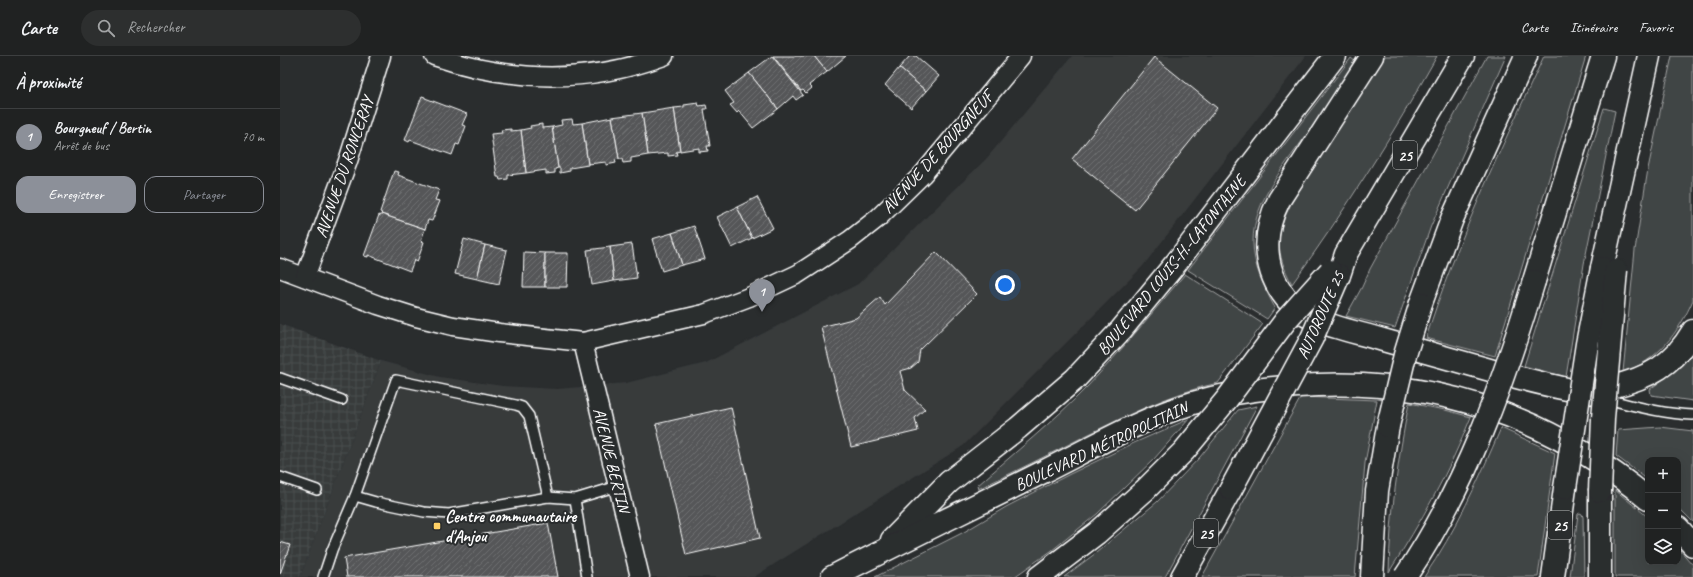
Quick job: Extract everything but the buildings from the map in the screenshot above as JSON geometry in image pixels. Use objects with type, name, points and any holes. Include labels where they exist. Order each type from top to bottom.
[{"type":"main road","name":"BOULEVARD LOUIS-H.-LAFONTAINE","points":[[881,551],[949,482],[1018,428],[1070,383],[1121,330],[1176,264],[1335,56]]},
{"type":"main road","points":[[1372,56],[1279,200],[1272,213],[1268,227],[1266,241],[1267,255],[1272,274],[1282,292],[1291,304],[1300,312],[1328,324],[1541,384],[1587,393],[1631,382],[1648,375],[1671,359],[1683,346],[1693,331]]},
{"type":"main road","name":"AUTOROUTE 25","points":[[1039,577],[1096,533],[1145,490],[1184,451],[1227,399],[1286,320],[1334,273],[1463,56]]},
{"type":"main road","points":[[1372,577],[1377,491],[1388,426],[1405,354],[1421,303],[1455,212],[1526,56]]},
{"type":"main road","points":[[1405,577],[1436,528],[1464,473],[1501,384],[1603,56]]},
{"type":"main road","points":[[1600,574],[1600,491],[1609,269],[1623,177],[1649,56]]},
{"type":"main road","name":"25","points":[[1553,577],[1581,378],[1609,269]]},
{"type":"main road","name":"AUTOROUTE 25","points":[[1182,577],[1312,338],[1334,273]]},
{"type":"main road","name":"BOULEVARD MÉTROPOLITAIN","points":[[832,577],[881,551],[1163,414],[1213,398],[1264,388],[1344,384],[1406,389],[1460,399],[1488,407],[1547,431],[1603,464],[1645,497]]},
{"type":"main road","points":[[1679,529],[1693,544]]},
{"type":"street","name":"AVENUE DU RONCERAY","points":[[305,277],[348,160],[381,56]]},
{"type":"street","points":[[434,56],[479,70],[521,76],[541,76],[584,74],[614,70],[643,64],[664,56]]},
{"type":"street","name":"AVENUE DE BOURGNEUF","points":[[280,268],[378,305],[416,317],[453,326],[499,333],[583,342],[680,320],[725,307],[772,287],[819,261],[856,236],[901,197],[923,174],[1021,56]]},
{"type":"street","name":"AVENUE BERTIN","points":[[583,342],[640,577]]},
{"type":"lane","points":[[280,378],[342,400]]},
{"type":"lane","points":[[323,577],[332,550],[355,496],[396,380],[522,407],[529,416],[548,497]]},
{"type":"lane","points":[[1587,393],[1662,412],[1693,415]]},
{"type":"lane","points":[[280,477],[317,490]]},
{"type":"lane","points":[[355,496],[376,502],[449,514],[548,497],[575,499],[618,486]]},
{"type":"lane","points":[[575,499],[587,577]]},
{"type":"shaded area","points":[[1072,56],[1306,56],[1143,266],[963,446],[754,577],[300,577],[381,361],[440,377],[503,386],[557,389],[626,383],[706,363],[858,284],[986,159]]},
{"type":"shaded area","points":[[1385,56],[1437,56],[1368,172],[1331,229],[1292,284],[1282,262],[1279,243],[1282,224],[1286,213]]},
{"type":"shaded area","points":[[1487,56],[1506,56],[1431,226],[1395,328],[1346,316],[1370,269]]},
{"type":"shaded area","points":[[1544,56],[1586,56],[1495,356],[1426,338],[1451,266],[1480,195]]},
{"type":"shaded area","points":[[1672,56],[1693,56],[1693,300],[1681,323],[1666,344],[1646,361],[1623,372],[1635,250],[1648,169]]},
{"type":"shaded area","points":[[1351,58],[1356,62],[1282,169],[1265,197],[1259,211],[1255,226],[1253,251],[1263,284],[1275,308],[1267,319],[1188,270]]},
{"type":"shaded area","points":[[1604,108],[1615,111],[1584,264],[1566,377],[1524,366]]},
{"type":"shaded area","points":[[1185,274],[1263,324],[1218,383],[1201,387],[1150,405],[978,489],[977,486],[1047,425],[1088,386]]},
{"type":"shaded area","points":[[280,324],[381,361],[300,577],[280,577]]},
{"type":"shaded area","points":[[1693,351],[1693,401],[1651,395],[1650,389],[1673,372]]},
{"type":"shaded area","points":[[1301,397],[1377,400],[1365,463],[1355,577],[1202,577]]},
{"type":"shaded area","points":[[1409,403],[1471,417],[1434,496],[1389,572],[1395,487]]},
{"type":"shaded area","points":[[1257,406],[1165,577],[1064,577],[1096,553],[1157,502],[1200,457],[1238,410]]},
{"type":"shaded area","points":[[1189,419],[1154,459],[1097,514],[1051,551],[1014,577],[875,577],[964,532],[1006,507],[1070,474],[1134,443]]},
{"type":"shaded area","points":[[1660,427],[1693,431],[1693,522],[1681,510],[1681,457],[1645,457],[1645,478],[1616,456],[1618,430]]},
{"type":"shaded area","points":[[1501,428],[1555,453],[1538,577],[1424,577],[1457,523]]},
{"type":"shaded area","points":[[1615,490],[1645,515],[1645,565],[1681,565],[1681,551],[1693,565],[1693,577],[1615,577]]},
{"type":"shaded area","points":[[1580,513],[1583,517],[1584,577],[1570,577],[1578,514]]},
{"type":"place","name":"Bourgneuf / Bertin","points":[[762,312]]},
{"type":"place","name":"Centre communautaire d'Anjou","points":[[437,526]]}]
